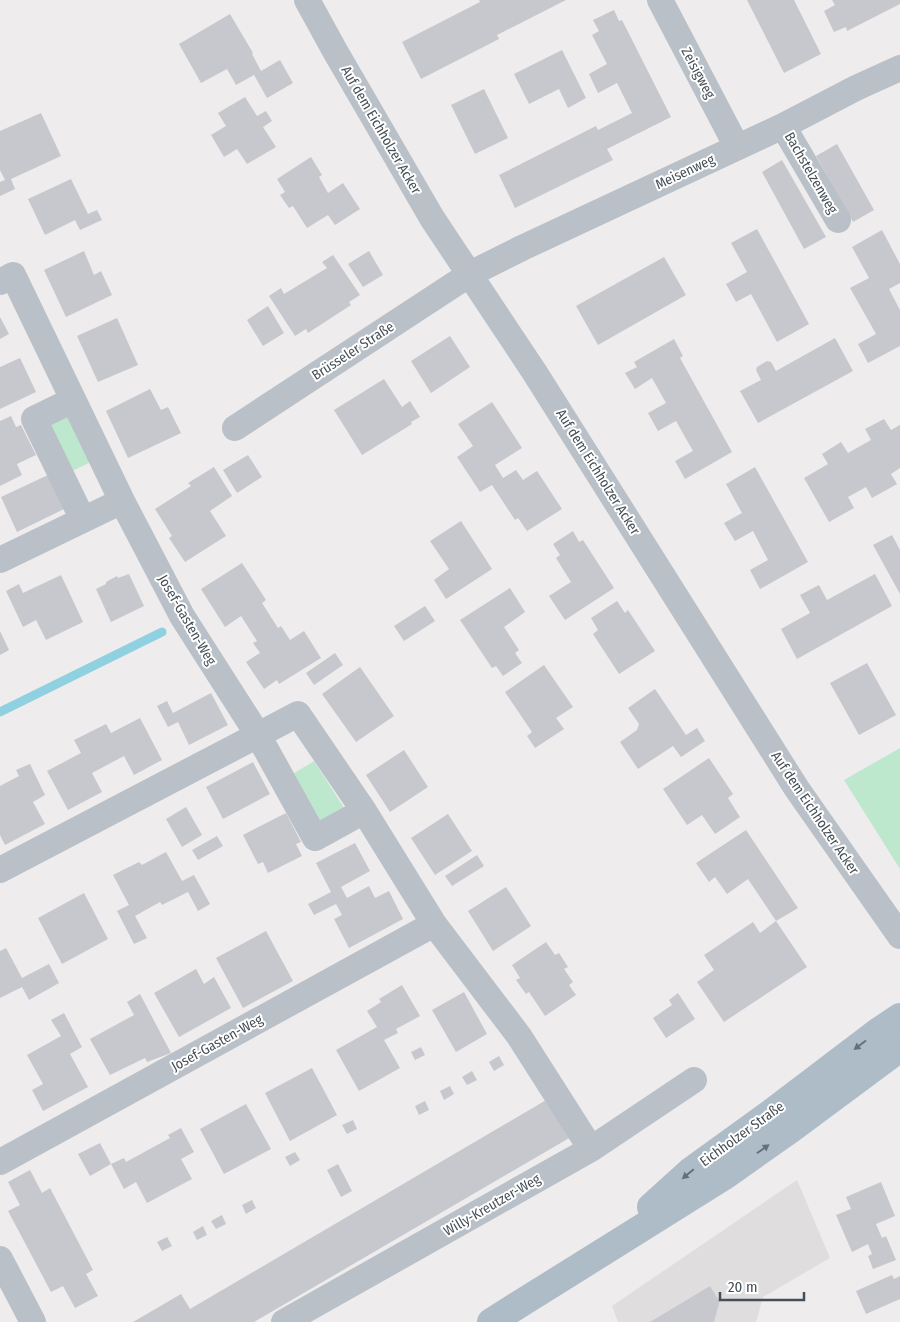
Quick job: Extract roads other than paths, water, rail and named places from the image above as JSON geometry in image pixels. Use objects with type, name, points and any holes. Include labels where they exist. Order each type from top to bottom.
[{"type":"main road","name":"Eichholzer Straße","points":[[590,1260],[692,1170],[900,1016]]},
{"type":"main road","name":"Eichholzer Straße","points":[[491,1322],[723,1177],[900,1048]]},
{"type":"street","name":"Auf dem Eichholzer Acker","points":[[307,0],[432,218],[535,373],[797,789],[900,936]]},
{"type":"street","name":"Zeisigweg","points":[[660,0],[737,147]]},
{"type":"street","name":"Meisenweg","points":[[470,274],[783,126],[856,88],[900,68]]},
{"type":"street","name":"Bachstelzenweg","points":[[783,126],[838,220]]},
{"type":"street","name":"Brüsseler Straße","points":[[235,428],[470,274]]},
{"type":"street","name":"Josef-Gasten-Weg","points":[[0,282],[13,276],[122,501],[182,616],[258,735],[315,838],[364,811]]},
{"type":"street","points":[[73,400],[34,419],[83,520]]},
{"type":"street","points":[[0,560],[122,501]]},
{"type":"street","points":[[0,870],[298,714],[364,811],[434,924],[519,1036],[591,1149]]},
{"type":"street","name":"Josef-Gasten-Weg","points":[[0,1162],[434,924]]},
{"type":"street","name":"Willy-Kreutzer-Weg","points":[[284,1322],[591,1149],[694,1080]]},
{"type":"street","points":[[0,1259],[33,1322]]},
{"type":"waterway","points":[[0,712],[162,632]]}]
